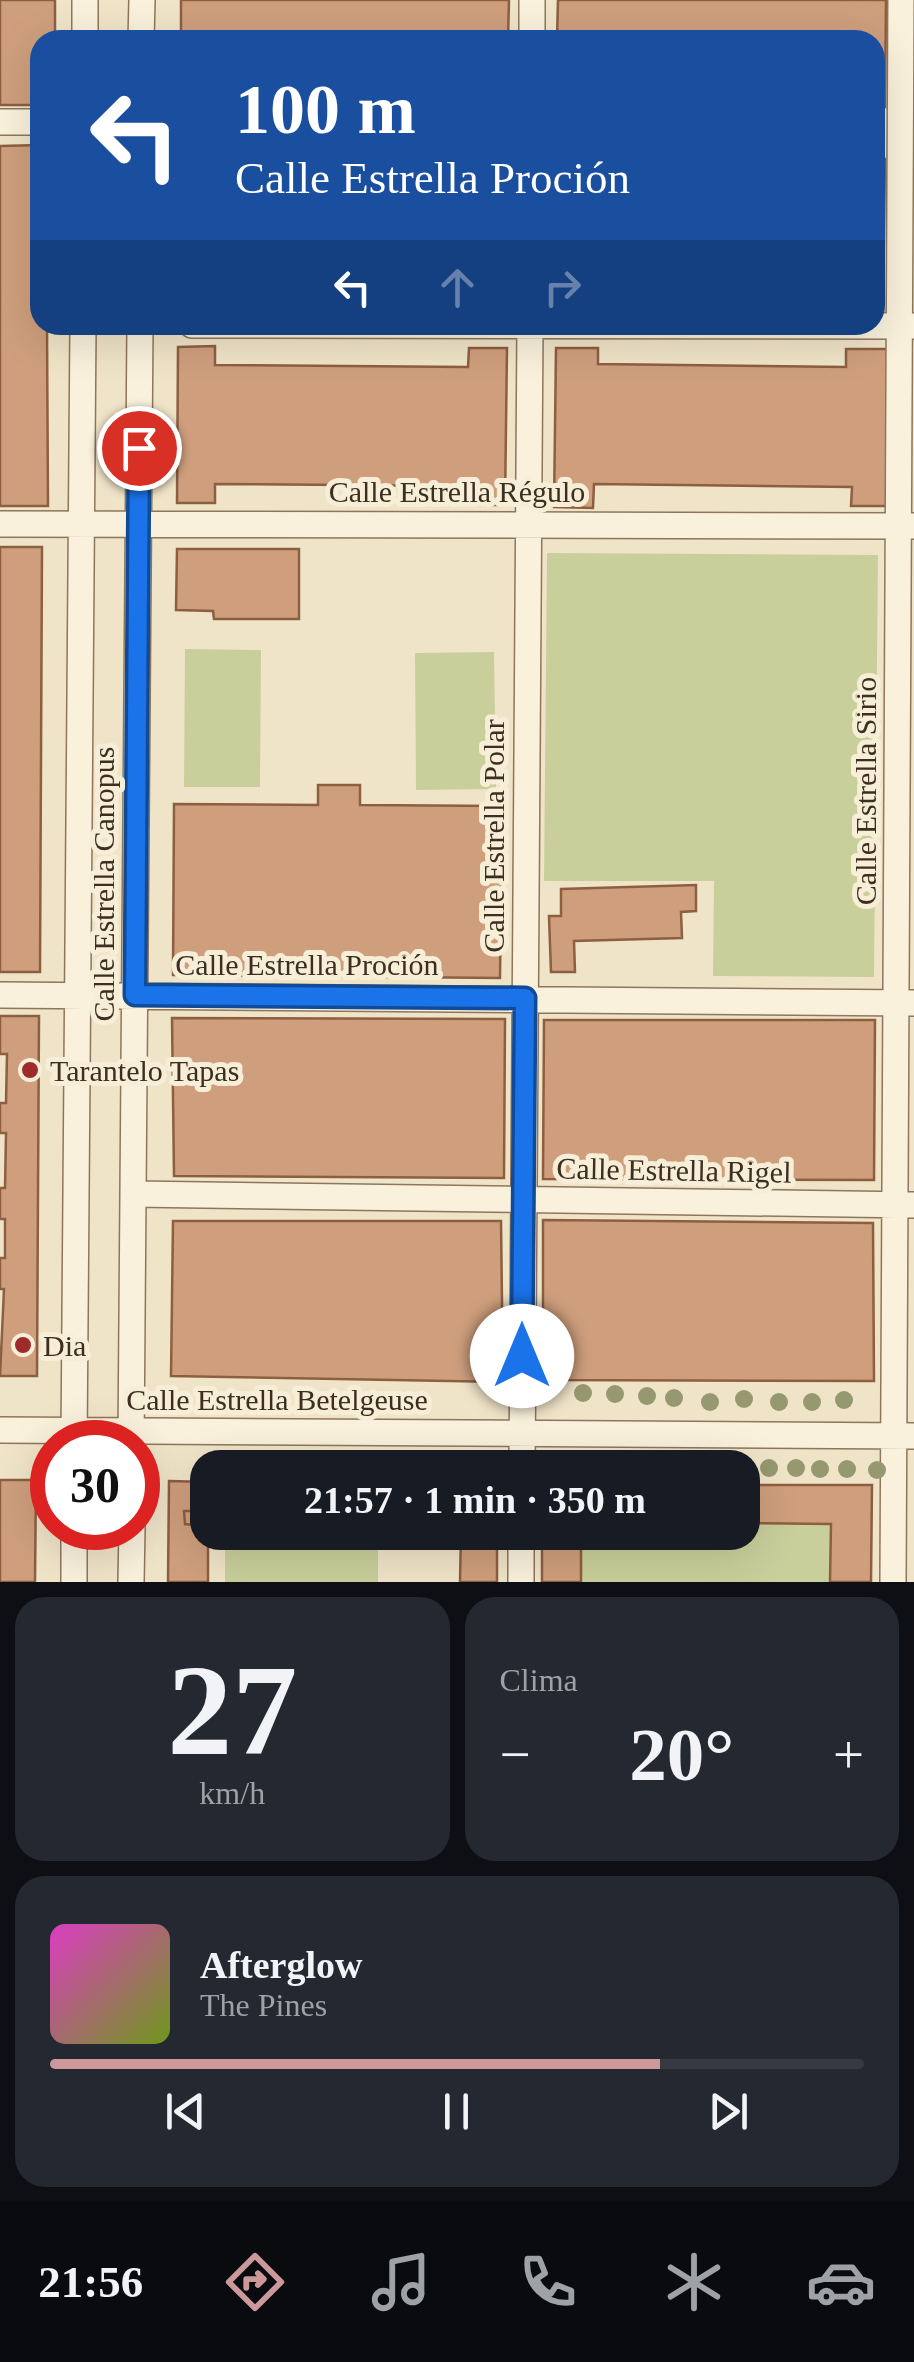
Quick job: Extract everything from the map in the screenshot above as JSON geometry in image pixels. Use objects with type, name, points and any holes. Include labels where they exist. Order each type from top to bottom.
[{"type":"street","points":[[85,0],[85,30]]},
{"type":"street","points":[[142,0],[142,30]]},
{"type":"street","points":[[532,0],[532,30]]},
{"type":"street","name":"Calle Estrella Sirio","points":[[892,1582],[903,1436],[906,1003],[907,326],[897,128],[902,0]]},
{"type":"street","points":[[0,122],[30,122]]},
{"type":"street","name":"Calle Estrella Canopus","points":[[74,1420],[83,335]]},
{"type":"street","name":"Calle Estrella Canopus","points":[[131,1420],[140,335]]},
{"type":"street","name":"Calle Estrella Polar","points":[[522,1450],[530,335]]},
{"type":"street","name":"Calle Estrella Régulo","points":[[0,524],[906,526]]},
{"type":"street","name":"Calle Estrella Proción","points":[[0,995],[906,1003]]},
{"type":"street","name":"Calle Estrella Rigel","points":[[134,1194],[904,1205]]},
{"type":"street","name":"Calle Estrella Betelgeuse","points":[[0,1430],[30,1432]]},
{"type":"street","name":"Calle Estrella Betelgeuse","points":[[160,1437],[522,1433],[903,1436]]},
{"type":"street","points":[[74,1550],[74,1582]]},
{"type":"street","points":[[131,1582],[132,1550]]},
{"type":"street","points":[[521,1582],[522,1550]]},
{"type":"green space","points":[[547,553],[878,555],[874,977],[713,976],[714,881],[544,881]]},
{"type":"green space","points":[[185,649],[261,650],[260,787],[184,787]]},
{"type":"green space","points":[[494,652],[496,789],[416,790],[415,653]]},
{"type":"green space","points":[[760,1523],[831,1524],[830,1582],[581,1582],[581,1550],[760,1550]]},
{"type":"green space","points":[[225,1550],[378,1550],[378,1582],[225,1582]]},
{"type":"building","points":[[0,0],[55,0],[55,30],[30,30],[30,105],[0,105]]},
{"type":"building","points":[[181,0],[509,0],[508,30],[181,30]]},
{"type":"building","points":[[558,0],[886,0],[885,107],[885,30],[557,30]]},
{"type":"building","points":[[30,145],[30,335],[47,335],[48,506],[0,506],[0,146]]},
{"type":"building","points":[[215,346],[215,365],[468,367],[469,348],[507,348],[505,505],[468,505],[468,486],[215,484],[215,503],[177,503],[178,347]]},
{"type":"building","points":[[556,348],[598,348],[598,364],[846,367],[846,349],[888,349],[886,506],[851,506],[852,487],[594,484],[593,508],[554,507]]},
{"type":"building","points":[[0,547],[42,547],[40,972],[0,972]]},
{"type":"building","points":[[177,549],[299,549],[299,619],[214,619],[213,611],[176,610]]},
{"type":"building","points":[[318,785],[360,785],[360,805],[502,806],[500,978],[173,975],[174,804],[318,805]]},
{"type":"building","points":[[696,885],[696,911],[681,912],[682,938],[574,941],[575,972],[551,972],[549,916],[561,916],[561,889]]},
{"type":"building","points":[[0,1016],[39,1016],[37,1376],[0,1376],[4,1289],[0,1289],[0,1258],[5,1258],[5,1219],[0,1219],[0,1188],[5,1188],[6,1133],[0,1133],[0,1103],[6,1103],[7,1054],[0,1054]]},
{"type":"building","points":[[172,1018],[505,1019],[504,1178],[174,1176]]},
{"type":"building","points":[[544,1020],[875,1020],[874,1180],[543,1179]]},
{"type":"building","points":[[543,1220],[873,1223],[874,1381],[543,1380]]},
{"type":"building","points":[[173,1221],[501,1221],[503,1382],[171,1376]]},
{"type":"building","points":[[0,1480],[30,1480],[30,1550],[35,1550],[35,1582],[0,1582]]},
{"type":"building","points":[[169,1481],[190,1482],[190,1550],[208,1550],[208,1582],[168,1582]]},
{"type":"building","points":[[760,1485],[872,1485],[871,1582],[830,1582],[831,1524],[760,1523]]},
{"type":"building","points":[[184,1511],[190,1511],[190,1524],[185,1524]]},
{"type":"building","points":[[461,1550],[497,1550],[497,1582],[460,1582]]},
{"type":"building","points":[[542,1550],[581,1550],[581,1582],[542,1582]]},
{"type":"place","name":"Tarantelo Tapas","points":[[30,1070]]},
{"type":"place","name":"Dia","points":[[23,1345]]},
{"type":"route","points":[[139,448],[135,995],[525,998],[522,1356]]}]
